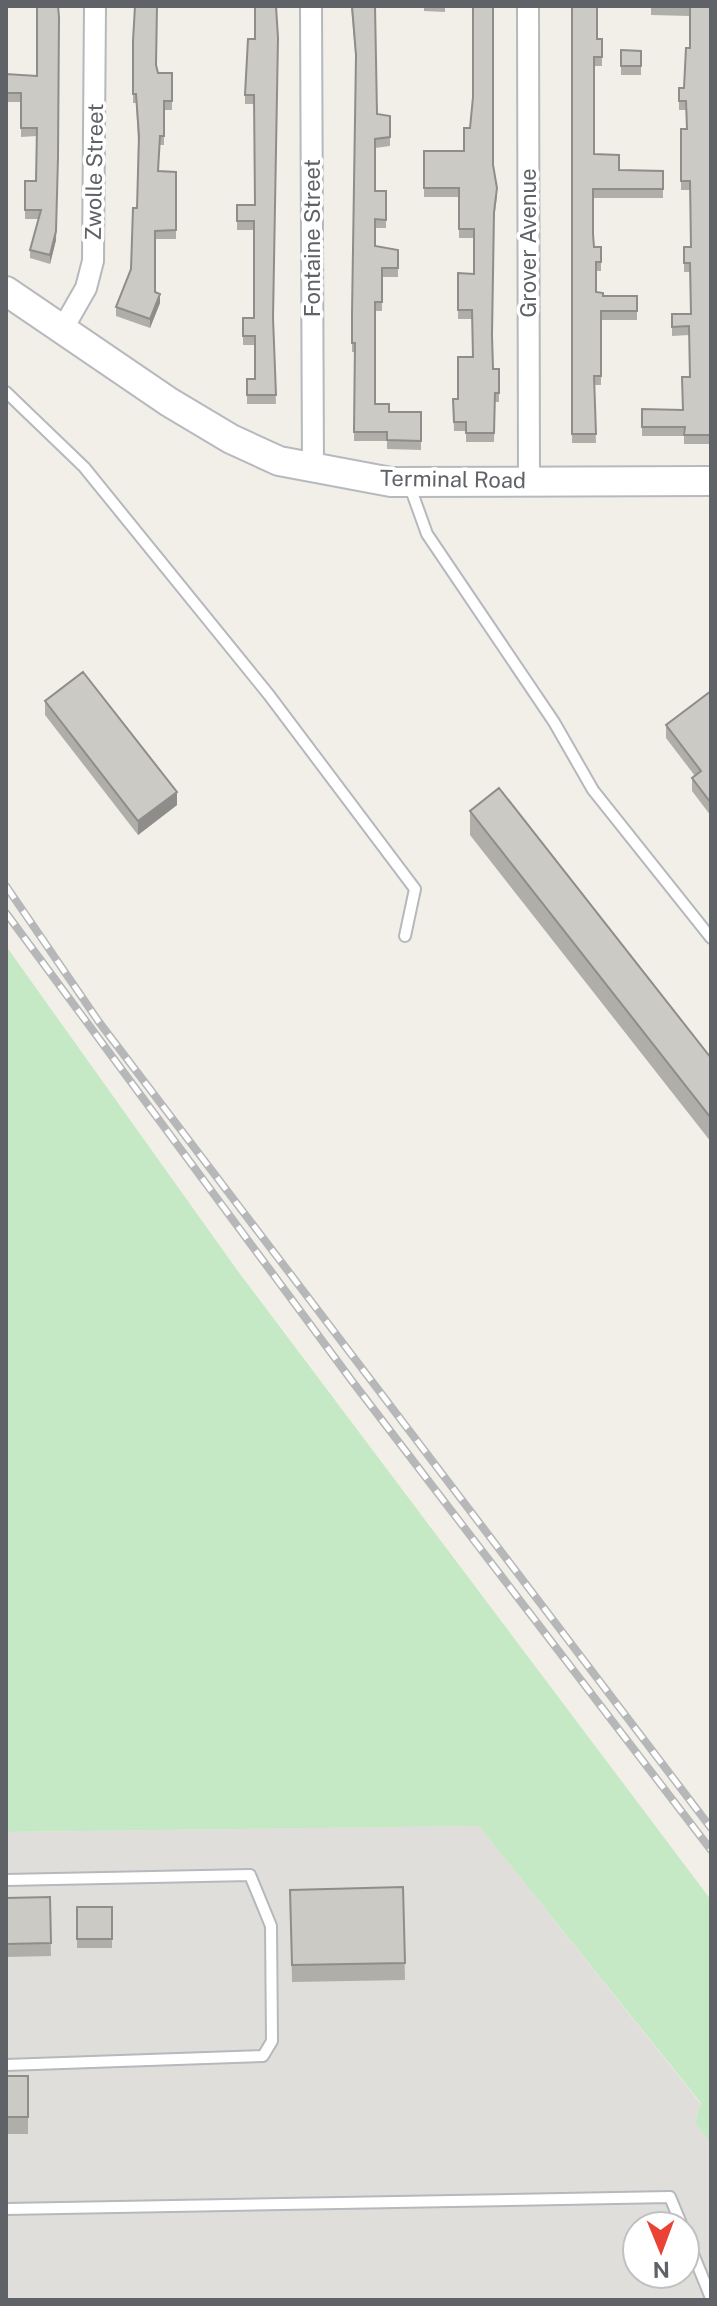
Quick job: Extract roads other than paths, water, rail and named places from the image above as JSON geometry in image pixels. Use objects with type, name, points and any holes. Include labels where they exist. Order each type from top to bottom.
[{"type":"main road","name":"Terminal Road","points":[[6,291],[231,439],[279,461],[313,469],[409,482],[711,481]]},
{"type":"street","name":"Zwolle Street","points":[[62,330],[86,288],[93,261],[95,6]]},
{"type":"street","name":"Fontaine Street","points":[[311,6],[313,469]]},
{"type":"street","name":"Grover Avenue","points":[[528,6],[529,480]]},
{"type":"lane","points":[[6,392],[84,467],[269,695],[415,889],[405,936]]},
{"type":"lane","points":[[409,482],[427,534],[554,722],[593,790],[711,938]]},
{"type":"lane","points":[[6,1880],[250,1875],[271,1926],[272,2041],[263,2056],[6,2065]]},
{"type":"lane","points":[[6,2209],[670,2197],[675,2210]]},
{"type":"lane","points":[[701,2273],[711,2298]]},
{"type":"railway","points":[[6,886],[99,1022],[711,1828]]},
{"type":"railway","points":[[6,913],[352,1381],[711,1850]]}]
